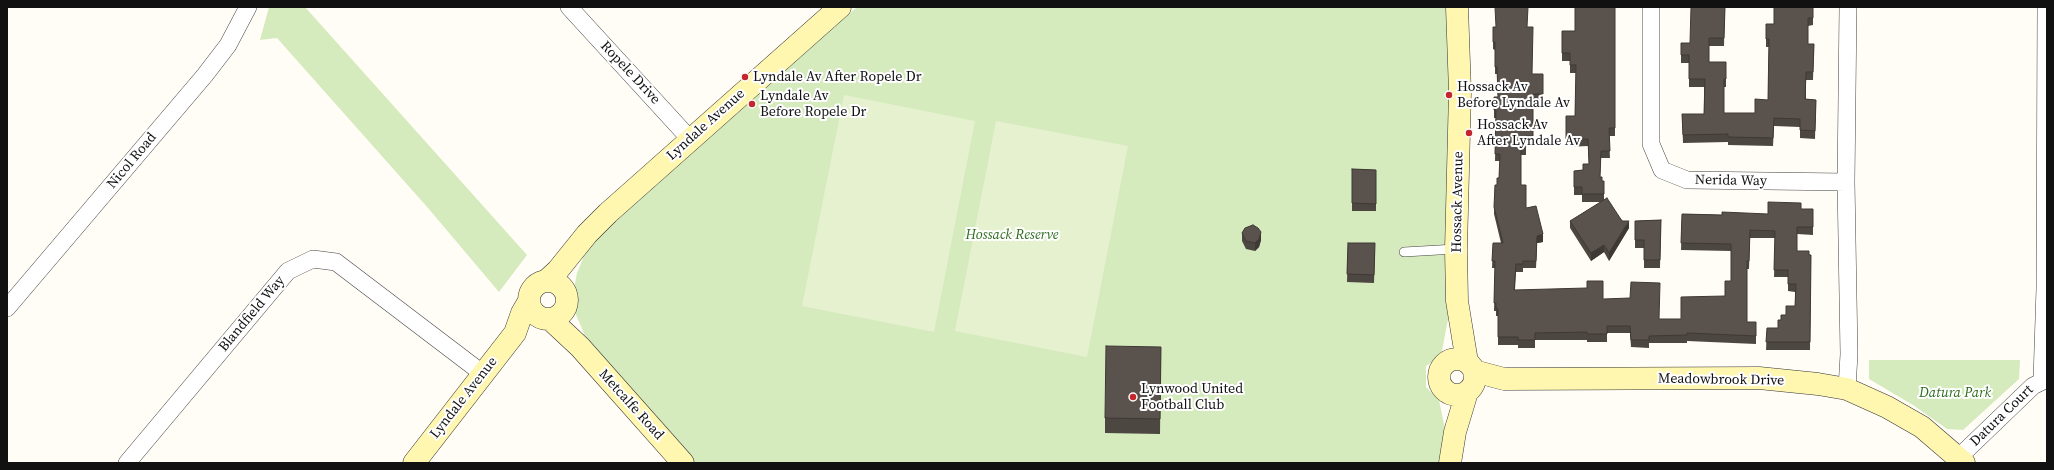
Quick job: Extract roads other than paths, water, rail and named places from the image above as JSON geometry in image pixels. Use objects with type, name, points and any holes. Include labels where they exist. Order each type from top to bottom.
[{"type":"street","name":"Nicol Road","points":[[7,308],[204,75],[228,45],[248,7]]},
{"type":"street","name":"Ropele Drive","points":[[569,7],[690,139]]},
{"type":"street","name":"Lyndale Avenue","points":[[414,463],[482,373],[515,333],[522,313],[529,302],[532,290],[535,286],[546,281],[578,248],[587,234],[608,213],[840,7]]},
{"type":"street","name":"Hossack Avenue","points":[[1450,463],[1463,378],[1457,301],[1456,249],[1460,92],[1457,7]]},
{"type":"street","name":"Nerida Way","points":[[1650,7],[1651,144],[1662,170],[1687,180],[1846,182]]},
{"type":"street","points":[[1846,390],[1849,354],[1846,182],[1848,7]]},
{"type":"street","points":[[2045,8],[2045,379]]},
{"type":"street","name":"Lyndale Avenue","points":[[515,333],[546,318],[561,314],[578,248]]},
{"type":"street","name":"Blandfield Way","points":[[127,463],[288,271],[313,259],[336,262],[482,373]]},
{"type":"street","points":[[546,281],[551,281],[560,285],[566,299]]},
{"type":"street","name":"Metcalfe Road","points":[[566,299],[580,347]]},
{"type":"street","points":[[529,302],[534,312],[546,318]]},
{"type":"street","name":"Metcalfe Road","points":[[546,318],[580,347],[683,463]]},
{"type":"street","name":"Meadowbrook Drive","points":[[1463,378],[1758,378],[1818,384],[1846,390],[1887,407],[1922,427],[1961,460]]},
{"type":"street","name":"Datura Court","points":[[1961,460],[2033,386],[2045,379]]},
{"type":"lane","points":[[1404,252],[1456,249]]},
{"type":"place","name":"Lyndale Av After Ropele Dr","points":[[745,77]]},
{"type":"place","name":"Hossack Av Before Lyndale Av","points":[[1449,95]]},
{"type":"place","name":"Lyndale Av Before Ropele Dr","points":[[752,104]]},
{"type":"place","name":"Hossack Av After Lyndale Av","points":[[1469,133]]},
{"type":"place","name":"Lynwood United Football Club","points":[[1133,397]]},
{"type":"park label","name":"Hossack Reserve","points":[[1012,235]]},
{"type":"park label","name":"Datura Park","points":[[1955,393]]}]
